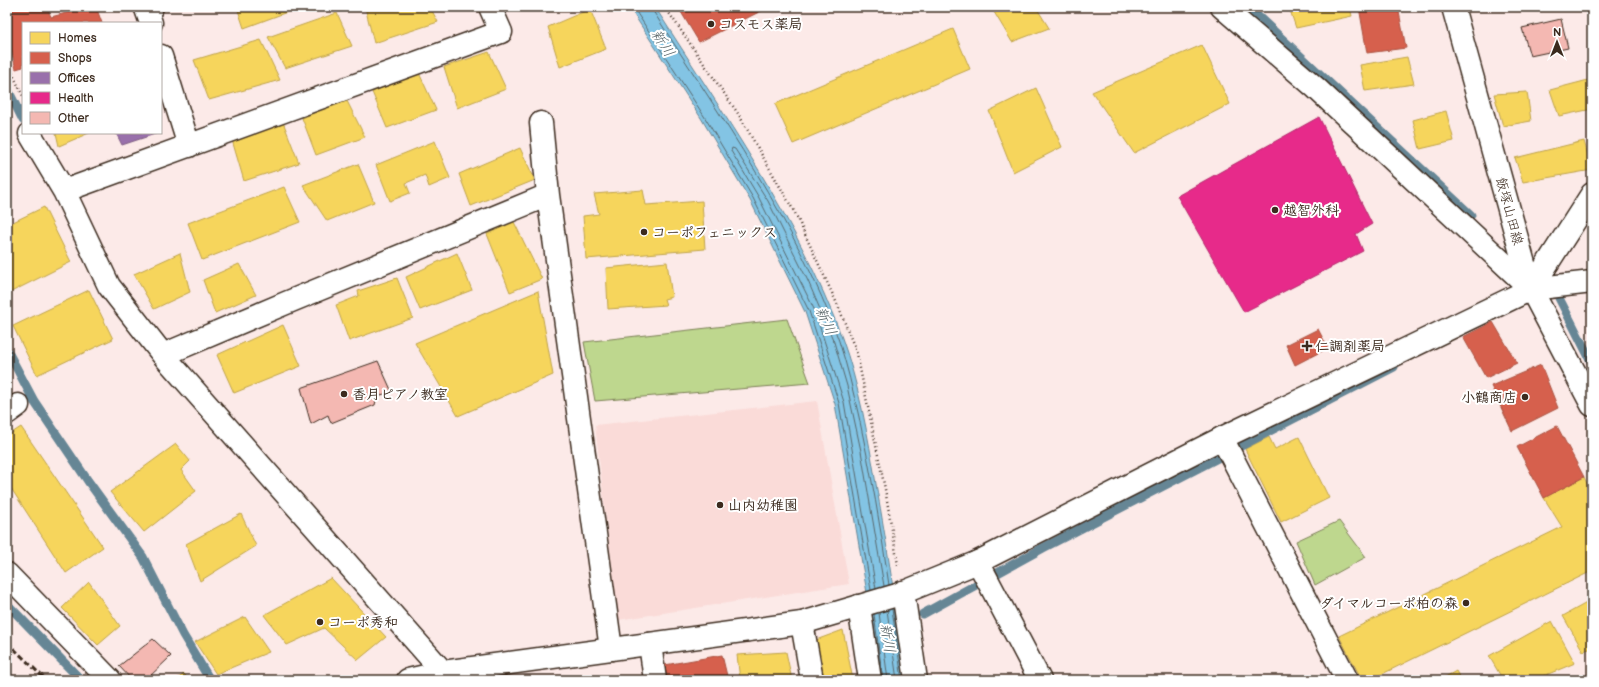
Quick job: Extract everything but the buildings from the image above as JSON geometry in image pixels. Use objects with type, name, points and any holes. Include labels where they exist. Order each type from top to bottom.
[{"type":"street","points":[[151,22],[146,9],[152,7]]},
{"type":"street","points":[[64,191],[502,32],[490,7]]},
{"type":"street","points":[[1222,7],[1316,88],[1531,289]]},
{"type":"street","name":"飯塚山田線","points":[[1453,7],[1531,289],[1592,405]]},
{"type":"street","points":[[162,59],[189,146]]},
{"type":"street","points":[[541,123],[548,195],[611,649]]},
{"type":"street","points":[[30,134],[64,191],[109,286],[164,355],[446,676]]},
{"type":"street","points":[[1531,289],[1592,194]]},
{"type":"street","points":[[164,355],[548,195]]},
{"type":"street","points":[[408,680],[446,676],[611,649],[802,623],[900,593],[978,562],[1222,438],[1531,289],[1592,282]]},
{"type":"street","points":[[1222,438],[1347,680]]},
{"type":"street","points":[[978,562],[1040,680]]},
{"type":"street","points":[[7,574],[110,680]]},
{"type":"street","points":[[900,593],[916,680]]},
{"type":"street","points":[[862,605],[870,680]]},
{"type":"street","points":[[802,623],[812,680]]},
{"type":"street","points":[[650,644],[655,680]]},
{"type":"path","points":[[665,7],[746,128],[795,213],[839,308],[857,354],[884,489],[900,593]]},
{"type":"path","points":[[7,62],[22,94]]},
{"type":"shaded area","name":"山内幼稚園","points":[[817,401],[849,584],[618,620],[595,425]]},
{"type":"green space","points":[[787,319],[810,383],[595,401],[584,342]]},
{"type":"green space","points":[[1339,521],[1366,557],[1315,585],[1296,541]]},
{"type":"water","name":"新川","points":[[629,7],[655,7],[758,168],[804,251],[824,294],[848,356],[870,448],[906,680],[880,680],[835,404],[805,312],[750,200],[701,118]]},
{"type":"waterway","points":[[1248,7],[1471,215]]},
{"type":"waterway","points":[[7,88],[22,118]]},
{"type":"waterway","points":[[1559,298],[1592,363]]},
{"type":"waterway","points":[[7,350],[34,401],[88,481],[143,557],[183,635],[210,680]]},
{"type":"waterway","points":[[923,614],[1043,548],[1394,367]]},
{"type":"waterway","points":[[7,604],[81,680]]},
{"type":"railway","points":[[7,642],[46,680]]},
{"type":"place","name":"コスモス薬局","points":[[711,24]]},
{"type":"place","name":"越智外科","points":[[1275,210]]},
{"type":"place","name":"コーポフェニックス","points":[[644,232]]},
{"type":"place","name":"仁調剤薬局","points":[[1307,346]]},
{"type":"place","name":"香月ピアノ教室","points":[[344,394]]},
{"type":"place","name":"小鶴商店","points":[[1525,397]]},
{"type":"place","name":"山内幼稚園","points":[[720,505]]},
{"type":"place","name":"ダイマルコーポ柏の森","points":[[1466,603]]},
{"type":"place","name":"コーポ秀和","points":[[320,622]]}]
